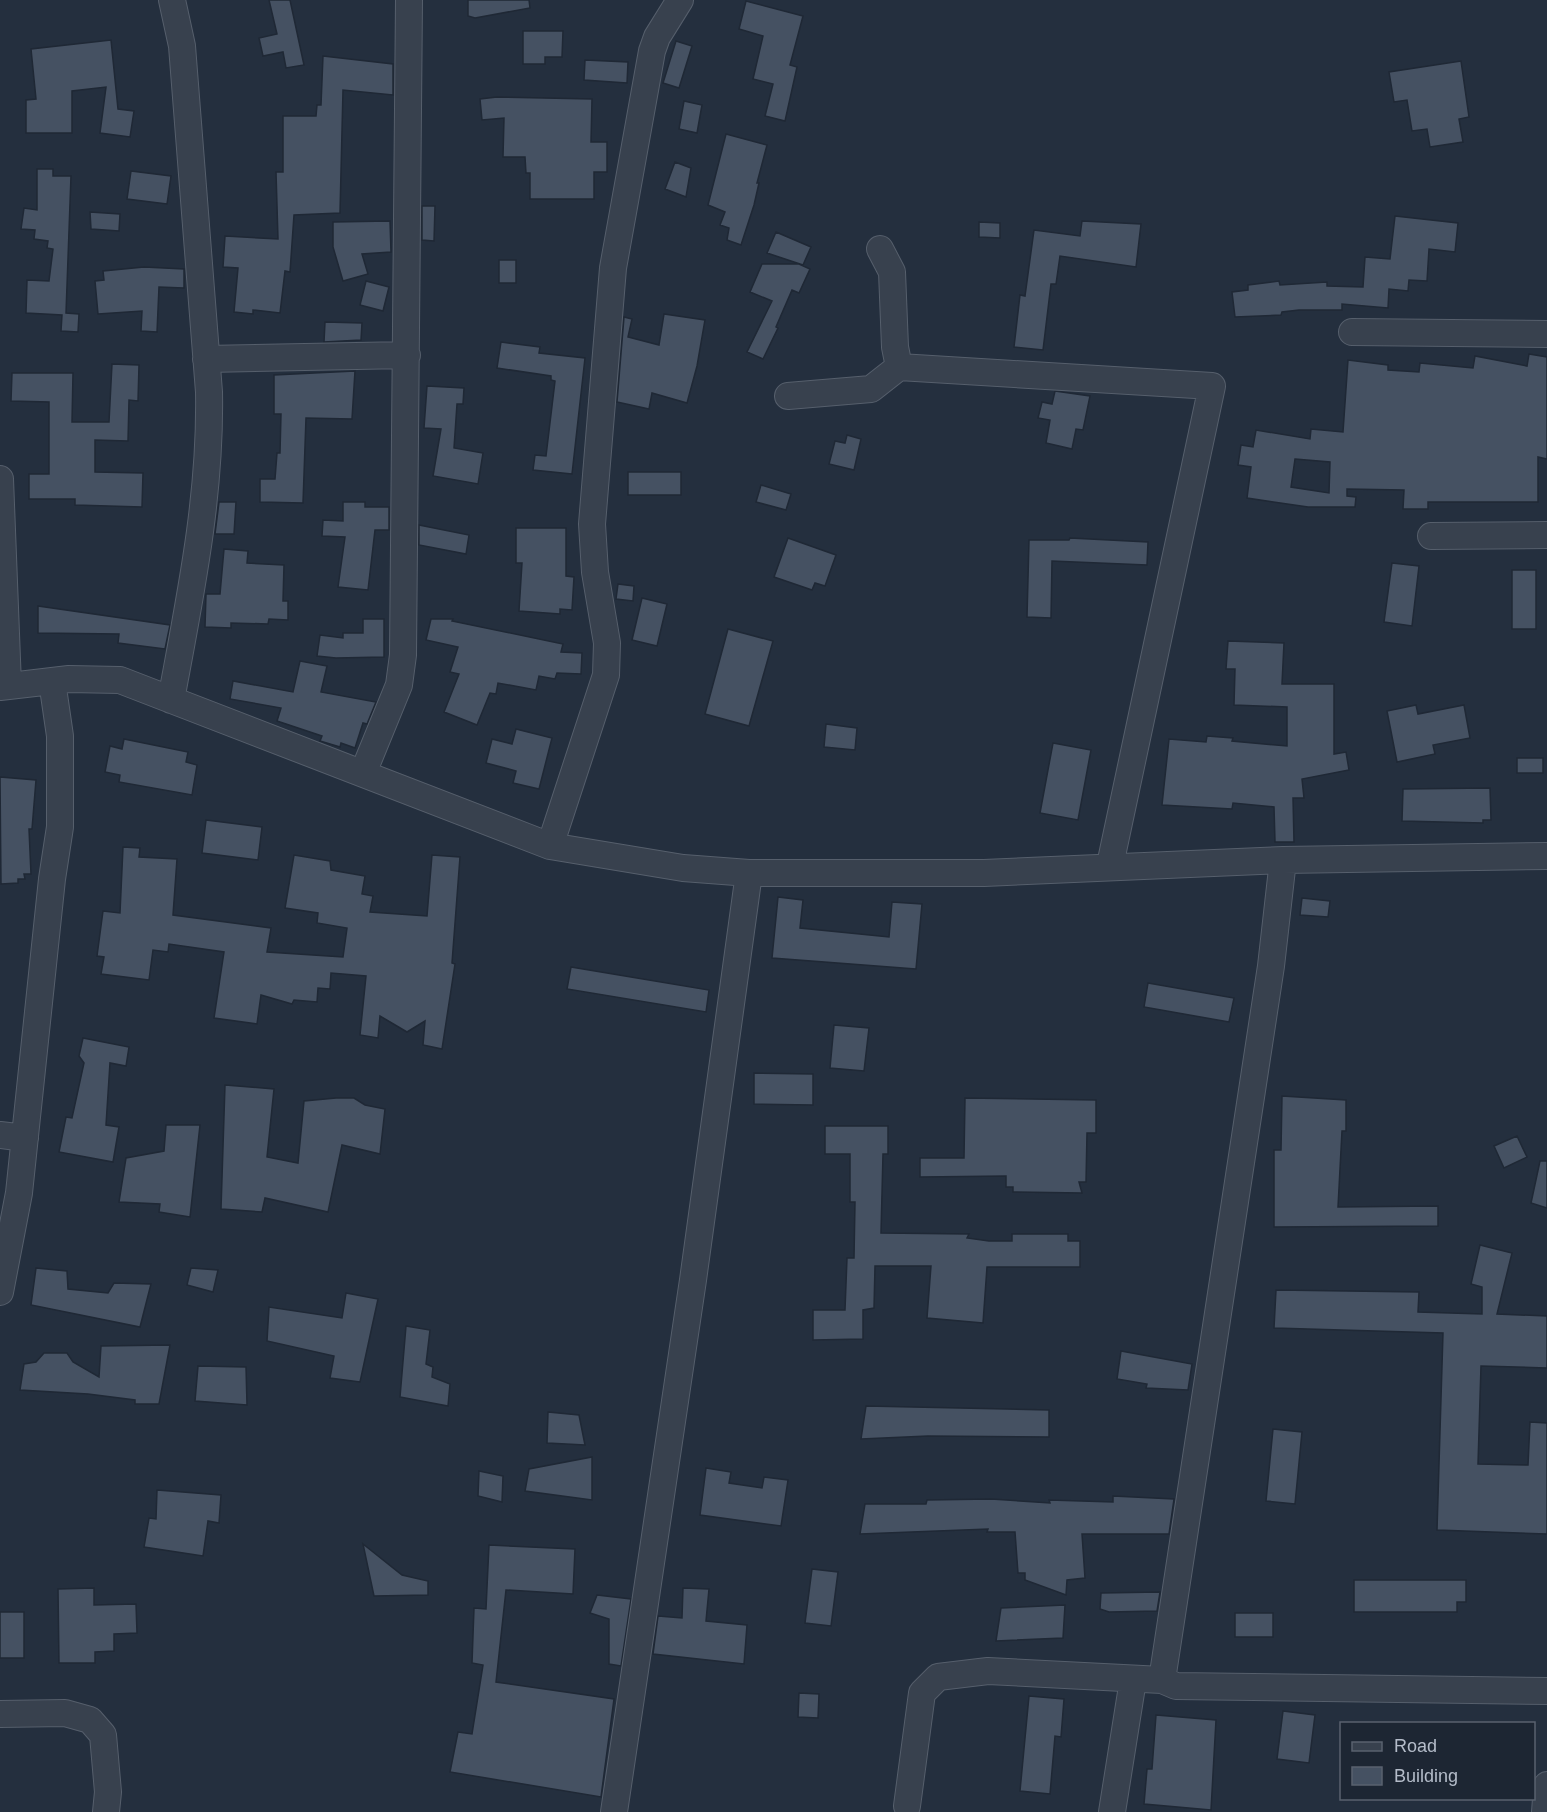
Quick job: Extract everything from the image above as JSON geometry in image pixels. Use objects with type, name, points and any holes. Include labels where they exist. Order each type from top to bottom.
[{"type":"street","points":[[171,700],[201,537],[210,440],[182,46],[172,0]]},
{"type":"street","points":[[363,773],[399,685],[403,655],[410,0]]},
{"type":"street","points":[[550,846],[606,675],[607,643],[595,572],[592,524],[613,268],[652,51],[657,37],[680,0]]},
{"type":"street","points":[[880,249],[892,272],[895,347],[899,367]]},
{"type":"street","points":[[1352,332],[1547,334]]},
{"type":"street","points":[[206,359],[407,356]]},
{"type":"street","points":[[788,396],[871,389],[899,367],[1212,386],[1110,865]]},
{"type":"street","points":[[0,480],[4,686],[52,681],[120,680],[550,846],[637,862],[749,873],[984,873],[1110,865],[1547,856]]},
{"type":"street","points":[[1431,536],[1547,535]]},
{"type":"street","points":[[0,1292],[17,1212],[60,827],[60,736],[52,681]]},
{"type":"street","points":[[1162,1680],[1271,966],[1283,860]]},
{"type":"street","points":[[614,1812],[693,1280],[749,873]]},
{"type":"street","points":[[0,1135],[25,1138]]},
{"type":"street","points":[[907,1806],[922,1693],[938,1677],[988,1671],[1162,1680],[1176,1686],[1547,1691]]},
{"type":"street","points":[[1112,1812],[1133,1680]]},
{"type":"street","points":[[0,1714],[65,1713],[90,1720],[103,1736],[108,1792],[106,1812]]},
{"type":"street","points":[[1545,1812],[1547,1785]]},
{"type":"building","points":[[269,0],[290,0],[304,65],[286,68],[283,52],[263,56],[259,38],[277,34]]},
{"type":"building","points":[[468,0],[529,0],[530,8],[475,18],[468,16]]},
{"type":"building","points":[[746,1],[803,16],[790,65],[797,67],[785,121],[765,116],[773,84],[753,79],[763,36],[739,29]]},
{"type":"building","points":[[523,31],[563,31],[562,57],[545,57],[545,64],[523,64]]},
{"type":"building","points":[[111,40],[118,109],[134,111],[130,137],[100,133],[106,87],[72,91],[72,133],[26,133],[26,100],[36,99],[31,49]]},
{"type":"building","points":[[676,41],[692,46],[679,88],[663,83]]},
{"type":"building","points":[[323,56],[393,64],[393,95],[343,90],[340,213],[294,215],[290,272],[285,271],[280,313],[253,310],[253,314],[234,312],[238,268],[223,267],[225,236],[278,239],[276,172],[283,172],[283,116],[316,116],[317,105],[321,105]]},
{"type":"building","points":[[585,60],[628,62],[627,83],[584,80]]},
{"type":"building","points":[[1461,61],[1469,117],[1459,119],[1463,142],[1430,147],[1427,129],[1412,131],[1407,100],[1394,102],[1389,72]]},
{"type":"building","points":[[497,97],[592,99],[591,142],[607,142],[607,172],[594,172],[594,199],[530,199],[530,173],[526,173],[525,157],[503,157],[504,118],[482,120],[480,99]]},
{"type":"building","points":[[684,101],[702,105],[697,133],[679,129]]},
{"type":"building","points":[[726,134],[767,145],[754,205],[741,245],[727,240],[729,228],[720,225],[725,212],[708,205]]},
{"type":"building","points":[[675,162],[691,168],[686,197],[665,189]]},
{"type":"building","points":[[37,169],[53,169],[53,176],[71,176],[66,313],[79,314],[78,332],[61,331],[62,315],[26,313],[27,280],[49,281],[53,249],[47,248],[48,241],[34,239],[35,230],[21,229],[24,208],[37,210]]},
{"type":"building","points":[[131,171],[171,176],[167,204],[127,199]]},
{"type":"building","points":[[422,206],[435,206],[434,241],[422,240]]},
{"type":"building","points":[[90,212],[120,214],[119,231],[91,229]]},
{"type":"building","points":[[1395,216],[1458,223],[1455,252],[1429,249],[1427,281],[1409,280],[1408,291],[1389,289],[1388,308],[1342,304],[1342,310],[1299,310],[1282,312],[1281,315],[1235,317],[1232,292],[1248,290],[1248,285],[1279,281],[1280,285],[1327,282],[1327,286],[1363,287],[1365,257],[1390,259]]},
{"type":"building","points":[[390,221],[391,252],[362,254],[368,274],[343,281],[333,247],[333,222]]},
{"type":"building","points":[[1082,221],[1141,224],[1136,267],[1060,256],[1056,284],[1051,284],[1043,350],[1014,347],[1020,295],[1025,296],[1034,230],[1080,236]]},
{"type":"building","points":[[979,222],[1000,223],[1000,238],[979,237]]},
{"type":"building","points":[[776,232],[811,247],[803,265],[767,253]]},
{"type":"building","points":[[499,260],[516,260],[516,283],[499,283]]},
{"type":"building","points":[[762,264],[799,264],[810,269],[799,293],[792,290],[776,327],[778,328],[763,359],[747,352],[772,301],[750,292]]},
{"type":"building","points":[[144,267],[184,269],[184,288],[159,287],[157,332],[141,331],[142,311],[98,314],[95,281],[104,280],[103,271]]},
{"type":"building","points":[[366,281],[389,287],[383,311],[360,305]]},
{"type":"building","points":[[664,314],[705,320],[697,366],[687,403],[652,393],[649,409],[617,402],[624,317],[632,319],[628,337],[659,345]]},
{"type":"building","points":[[325,322],[362,323],[361,340],[324,342]]},
{"type":"building","points":[[501,342],[540,347],[539,353],[585,358],[572,474],[533,470],[535,455],[546,456],[555,381],[551,380],[551,376],[497,368]]},
{"type":"building","points":[[1529,354],[1547,357],[1547,459],[1538,457],[1538,502],[1428,502],[1428,509],[1403,509],[1404,490],[1347,489],[1347,496],[1356,497],[1355,507],[1308,507],[1247,498],[1251,467],[1238,465],[1241,445],[1253,447],[1256,430],[1310,439],[1311,429],[1343,432],[1348,360],[1388,365],[1388,370],[1419,372],[1420,363],[1473,368],[1475,356],[1527,366]],"holes":[[[1295,459],[1330,462],[1329,493],[1291,487]]]},
{"type":"building","points":[[112,364],[139,365],[138,401],[129,400],[128,441],[95,440],[95,472],[143,473],[142,507],[75,505],[75,499],[29,499],[29,474],[49,474],[49,402],[11,401],[12,373],[73,373],[72,422],[109,422]]},
{"type":"building","points":[[355,371],[352,419],[306,418],[303,503],[260,502],[260,479],[275,479],[277,453],[280,453],[281,414],[274,414],[274,375]]},
{"type":"building","points":[[427,386],[464,388],[463,404],[457,404],[454,448],[483,453],[478,484],[433,476],[441,429],[424,428]]},
{"type":"building","points":[[1055,391],[1090,396],[1083,430],[1076,429],[1072,449],[1046,443],[1050,420],[1038,418],[1042,402],[1052,404]]},
{"type":"building","points":[[847,435],[861,439],[854,470],[829,464],[835,441],[845,443]]},
{"type":"building","points":[[628,472],[681,472],[681,495],[628,495]]},
{"type":"building","points":[[761,485],[791,494],[786,510],[756,502]]},
{"type":"building","points":[[219,502],[236,502],[234,534],[215,534]]},
{"type":"building","points":[[343,502],[365,502],[365,507],[389,507],[389,530],[375,530],[368,590],[338,587],[345,537],[322,536],[323,520],[343,521]]},
{"type":"building","points":[[419,525],[469,535],[466,554],[419,545]]},
{"type":"building","points":[[516,528],[566,528],[566,576],[574,577],[572,610],[560,609],[560,614],[519,611],[522,563],[516,563]]},
{"type":"building","points":[[788,538],[836,555],[825,586],[815,583],[812,590],[774,577]]},
{"type":"building","points":[[1070,538],[1148,542],[1147,565],[1052,561],[1051,618],[1027,617],[1029,540],[1069,540]]},
{"type":"building","points":[[224,549],[248,551],[247,563],[284,565],[283,601],[288,601],[288,620],[269,619],[268,624],[231,623],[231,628],[205,627],[206,594],[220,594]]},
{"type":"building","points":[[1392,563],[1419,566],[1412,626],[1384,622]]},
{"type":"building","points":[[1512,570],[1536,570],[1536,629],[1512,629]]},
{"type":"building","points":[[618,584],[634,586],[633,601],[616,599]]},
{"type":"building","points":[[642,598],[667,604],[657,646],[632,640]]},
{"type":"building","points":[[38,606],[170,625],[165,649],[118,643],[119,634],[38,633]]},
{"type":"building","points":[[363,619],[384,619],[384,657],[317,656],[320,635],[343,638],[343,633],[363,633]]},
{"type":"building","points":[[431,619],[453,619],[452,621],[563,644],[561,652],[582,653],[581,674],[557,673],[555,679],[539,676],[536,690],[498,683],[496,694],[490,693],[477,725],[444,712],[459,674],[450,672],[458,647],[426,640]]},
{"type":"building","points":[[728,629],[773,641],[749,726],[705,714]]},
{"type":"building","points":[[1228,641],[1284,643],[1282,684],[1334,684],[1334,754],[1346,752],[1349,770],[1302,779],[1304,798],[1293,798],[1294,842],[1275,842],[1274,807],[1233,803],[1232,809],[1162,805],[1169,739],[1206,742],[1207,736],[1233,738],[1232,741],[1287,746],[1287,707],[1234,705],[1235,669],[1226,669]]},
{"type":"building","points":[[300,661],[327,666],[321,692],[376,702],[367,724],[363,723],[355,748],[341,743],[340,747],[320,741],[322,736],[277,721],[281,708],[230,699],[233,681],[293,692]]},
{"type":"building","points":[[1416,705],[1418,714],[1464,705],[1470,738],[1433,745],[1435,754],[1397,762],[1387,711]]},
{"type":"building","points":[[826,724],[857,728],[855,750],[824,747]]},
{"type":"building","points":[[516,729],[552,738],[539,789],[513,783],[516,771],[486,763],[492,739],[512,744]]},
{"type":"building","points":[[124,739],[188,752],[186,762],[197,765],[192,795],[119,782],[120,775],[105,772],[110,746],[122,749]]},
{"type":"building","points":[[1053,743],[1091,750],[1078,820],[1040,813]]},
{"type":"building","points":[[1517,758],[1543,758],[1543,773],[1517,773]]},
{"type":"building","points":[[0,777],[36,780],[32,829],[29,829],[31,874],[24,874],[25,879],[18,879],[18,883],[1,884]]},
{"type":"building","points":[[1490,788],[1491,820],[1483,820],[1483,823],[1402,821],[1403,789]]},
{"type":"building","points":[[206,820],[262,827],[258,860],[202,853]]},
{"type":"building","points":[[123,847],[140,848],[139,857],[177,859],[173,915],[271,928],[267,952],[343,957],[347,928],[317,923],[318,913],[285,908],[294,855],[330,861],[331,870],[365,876],[362,894],[373,896],[370,912],[427,916],[432,855],[460,857],[452,963],[455,964],[442,1049],[423,1045],[425,1021],[407,1032],[380,1016],[378,1038],[360,1035],[366,976],[331,973],[330,989],[318,988],[317,1002],[294,1000],[292,1004],[261,995],[257,1024],[214,1018],[224,952],[169,944],[168,952],[153,950],[149,980],[101,974],[104,957],[97,956],[103,911],[120,913]]},
{"type":"building","points":[[778,897],[803,900],[800,928],[889,937],[892,902],[922,904],[916,969],[772,958]]},
{"type":"building","points":[[1302,898],[1330,901],[1328,917],[1300,915]]},
{"type":"building","points":[[571,967],[709,990],[706,1012],[567,989]]},
{"type":"building","points":[[1148,983],[1234,998],[1229,1022],[1144,1007]]},
{"type":"building","points":[[834,1025],[869,1028],[864,1071],[830,1068]]},
{"type":"building","points":[[83,1038],[129,1047],[126,1066],[110,1063],[106,1125],[119,1127],[113,1162],[59,1152],[66,1117],[72,1118],[84,1063],[79,1056]]},
{"type":"building","points":[[754,1073],[813,1074],[813,1105],[754,1104]]},
{"type":"building","points":[[225,1085],[274,1089],[267,1157],[298,1163],[304,1101],[336,1098],[354,1098],[365,1105],[385,1109],[380,1154],[342,1145],[328,1212],[265,1198],[262,1212],[221,1209]]},
{"type":"building","points":[[1282,1096],[1346,1100],[1346,1131],[1342,1131],[1338,1207],[1438,1206],[1438,1226],[1274,1227],[1274,1150],[1281,1150]]},
{"type":"building","points":[[965,1098],[1096,1100],[1096,1133],[1087,1133],[1086,1182],[1079,1182],[1082,1193],[1013,1192],[1013,1187],[1006,1187],[1006,1176],[920,1177],[920,1158],[964,1158]]},
{"type":"building","points":[[166,1125],[200,1125],[190,1217],[159,1212],[160,1204],[119,1202],[126,1158],[164,1151]]},
{"type":"building","points":[[825,1126],[888,1126],[888,1154],[883,1154],[881,1233],[969,1234],[967,1238],[989,1241],[1012,1241],[1012,1234],[1068,1234],[1068,1241],[1080,1241],[1080,1267],[987,1267],[983,1323],[927,1318],[931,1266],[875,1266],[874,1308],[863,1310],[863,1339],[813,1340],[813,1310],[845,1310],[847,1258],[854,1258],[855,1202],[850,1202],[850,1154],[825,1154]]},
{"type":"building","points":[[1517,1136],[1527,1157],[1504,1168],[1494,1146]]},
{"type":"building","points":[[1540,1161],[1547,1161],[1547,1208],[1531,1203]]},
{"type":"building","points":[[1480,1245],[1512,1253],[1497,1314],[1547,1316],[1547,1368],[1481,1366],[1478,1464],[1528,1465],[1530,1422],[1547,1423],[1547,1534],[1437,1530],[1443,1333],[1274,1328],[1276,1290],[1419,1292],[1418,1312],[1482,1314],[1482,1287],[1471,1284]]},
{"type":"building","points":[[36,1268],[67,1271],[68,1289],[108,1293],[114,1283],[151,1284],[140,1327],[31,1305]]},
{"type":"building","points":[[191,1268],[218,1270],[213,1292],[187,1285]]},
{"type":"building","points":[[346,1293],[378,1299],[360,1382],[330,1378],[334,1356],[267,1341],[269,1307],[342,1318]]},
{"type":"building","points":[[406,1326],[430,1330],[426,1364],[433,1367],[432,1377],[450,1384],[448,1406],[400,1397]]},
{"type":"building","points":[[170,1345],[159,1404],[135,1404],[135,1400],[88,1394],[20,1390],[24,1364],[36,1362],[44,1353],[67,1353],[73,1362],[99,1377],[101,1346]]},
{"type":"building","points":[[1121,1351],[1192,1364],[1188,1390],[1146,1388],[1147,1384],[1117,1379]]},
{"type":"building","points":[[198,1366],[246,1367],[247,1405],[195,1401]]},
{"type":"building","points":[[866,1406],[1049,1410],[1049,1437],[928,1436],[861,1439]]},
{"type":"building","points":[[548,1412],[579,1415],[585,1445],[547,1443]]},
{"type":"building","points":[[1273,1429],[1302,1432],[1295,1504],[1266,1501]]},
{"type":"building","points":[[592,1457],[592,1500],[525,1491],[529,1469]]},
{"type":"building","points":[[706,1468],[731,1472],[729,1483],[762,1488],[764,1477],[788,1480],[781,1526],[700,1515]]},
{"type":"building","points":[[479,1471],[503,1476],[502,1502],[478,1496]]},
{"type":"building","points":[[157,1490],[221,1495],[219,1523],[208,1521],[203,1556],[144,1547],[149,1518],[156,1519]]},
{"type":"building","points":[[1113,1496],[1174,1499],[1169,1534],[1082,1534],[1085,1578],[1067,1580],[1066,1595],[1025,1580],[1025,1573],[1018,1573],[1015,1532],[987,1532],[988,1529],[860,1534],[865,1504],[926,1504],[927,1500],[991,1499],[1050,1503],[1049,1500],[1113,1502]]},
{"type":"building","points":[[363,1544],[402,1575],[428,1581],[428,1595],[374,1596]]},
{"type":"building","points":[[489,1545],[575,1549],[573,1594],[506,1590],[496,1682],[614,1699],[601,1797],[450,1772],[458,1732],[472,1734],[483,1665],[472,1663],[474,1608],[486,1609]]},
{"type":"building","points":[[812,1569],[838,1572],[831,1626],[805,1623]]},
{"type":"building","points":[[1354,1580],[1466,1580],[1466,1602],[1457,1602],[1457,1612],[1354,1612]]},
{"type":"building","points":[[94,1588],[94,1605],[136,1604],[137,1633],[114,1634],[114,1651],[95,1652],[95,1663],[59,1663],[58,1589]]},
{"type":"building","points":[[683,1588],[709,1589],[706,1621],[747,1625],[744,1664],[653,1654],[658,1616],[682,1618]]},
{"type":"building","points":[[1160,1592],[1157,1611],[1109,1612],[1100,1609],[1101,1593]]},
{"type":"building","points":[[597,1595],[631,1599],[621,1666],[609,1664],[609,1619],[590,1613]]},
{"type":"building","points":[[1065,1605],[1063,1638],[996,1641],[1001,1608]]},
{"type":"building","points":[[0,1612],[24,1612],[24,1658],[0,1658]]},
{"type":"building","points":[[1235,1613],[1273,1613],[1273,1637],[1235,1637]]},
{"type":"building","points":[[799,1693],[819,1694],[818,1718],[798,1717]]},
{"type":"building","points":[[1029,1696],[1064,1699],[1061,1737],[1055,1736],[1050,1794],[1020,1791]]},
{"type":"building","points":[[1283,1711],[1315,1715],[1309,1763],[1277,1759]]},
{"type":"building","points":[[1156,1715],[1216,1720],[1211,1810],[1144,1804],[1147,1769],[1152,1769]]}]
